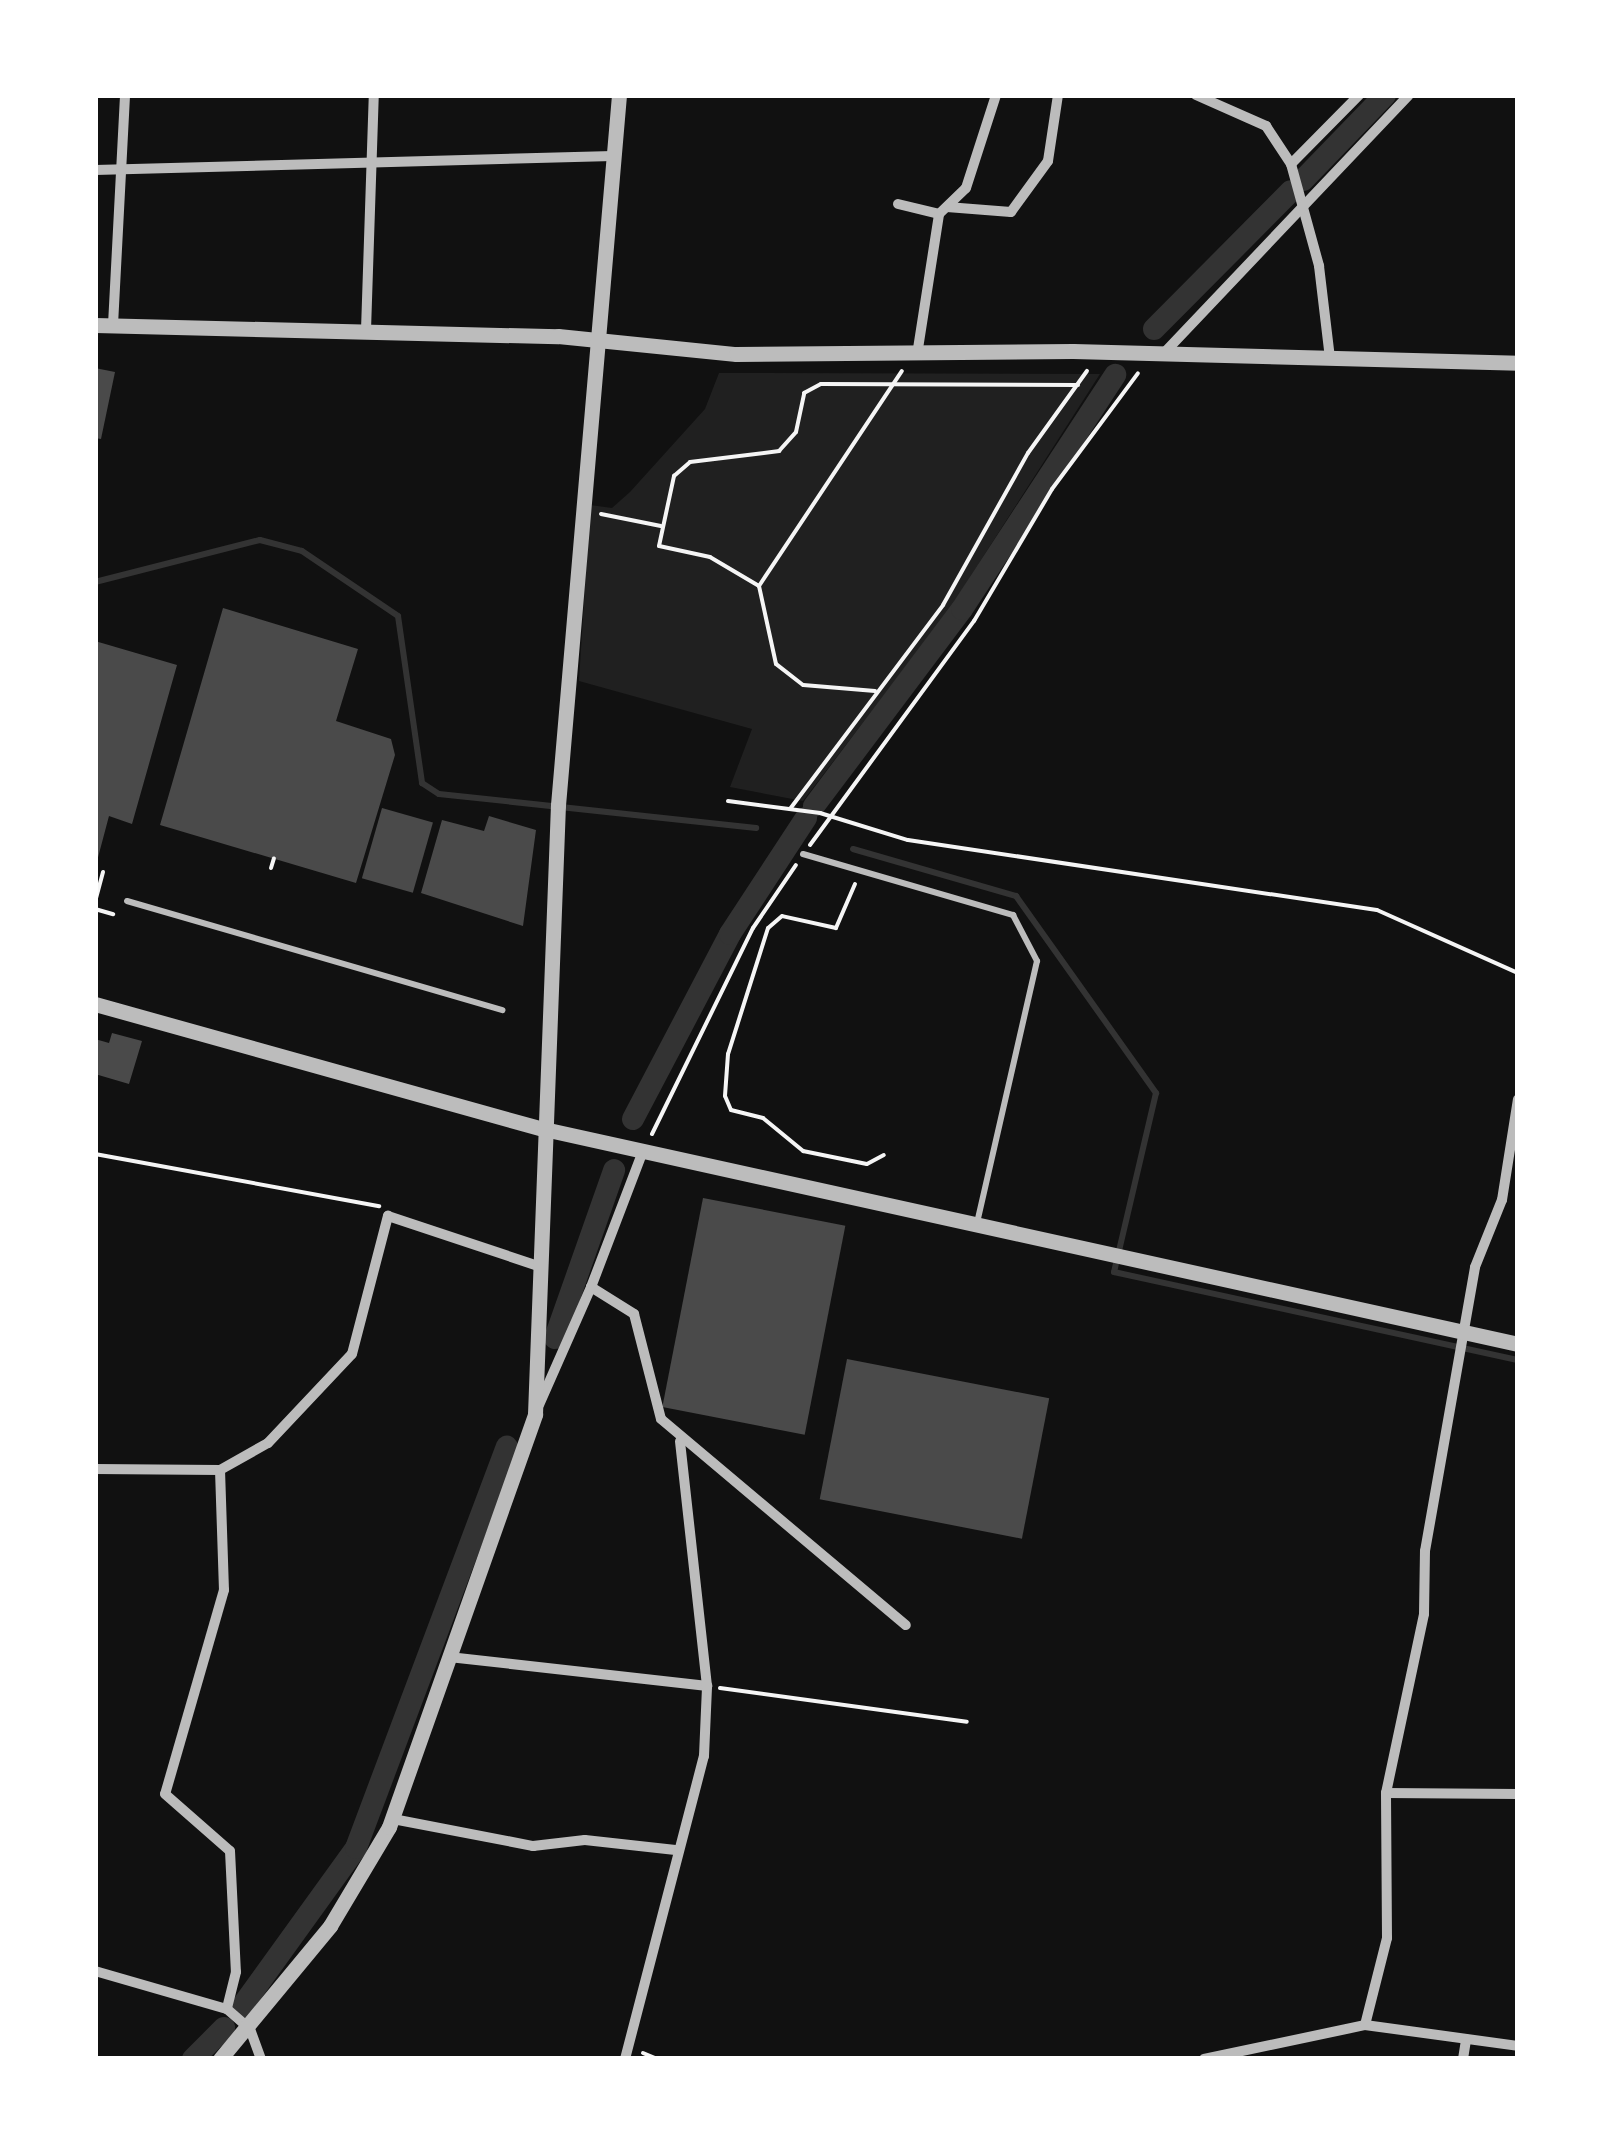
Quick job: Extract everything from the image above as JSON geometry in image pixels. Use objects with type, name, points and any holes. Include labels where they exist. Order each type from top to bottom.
[{"type":"street","points":[[113,325],[125,95]]},
{"type":"street","points":[[366,330],[374,95]]},
{"type":"street","points":[[536,1414],[535,1266],[594,340],[619,95]]},
{"type":"street","points":[[917,356],[943,210],[966,188],[996,95]]},
{"type":"street","points":[[898,204],[1011,212],[1048,161],[1058,95]]},
{"type":"street","points":[[1196,95],[1266,126],[1290,164],[1304,205],[1330,358]]},
{"type":"street","points":[[1290,164],[1358,95]]},
{"type":"street","points":[[1166,352],[1409,95]]},
{"type":"street","points":[[95,170],[373,166],[613,156]]},
{"type":"street","points":[[95,325],[366,330],[594,340],[736,354],[1166,352],[1518,363]]},
{"type":"street","points":[[95,1004],[544,1129],[1518,1344]]},
{"type":"street","points":[[1365,2025],[1388,1938],[1386,1793],[1424,1614],[1424,1550],[1462,1332],[1502,1200],[1518,1099]]},
{"type":"street","points":[[220,2059],[250,2029],[330,1926],[392,1819],[536,1414],[644,1151]]},
{"type":"street","points":[[95,1469],[220,1470],[268,1443],[352,1354],[388,1216],[535,1266]]},
{"type":"street","points":[[591,1287],[634,1314],[650,1394],[680,1441],[906,1625]]},
{"type":"street","points":[[625,2059],[675,1850],[704,1756],[706,1686],[680,1441]]},
{"type":"street","points":[[220,1470],[224,1590],[165,1794],[230,1851],[236,1972],[226,2009]]},
{"type":"street","points":[[450,1657],[706,1686]]},
{"type":"street","points":[[1386,1793],[1518,1794]]},
{"type":"street","points":[[392,1819],[533,1846],[585,1840],[675,1850]]},
{"type":"street","points":[[95,1971],[226,2009],[250,2029],[262,2059]]},
{"type":"street","points":[[1204,2059],[1365,2025],[1518,2046]]},
{"type":"street","points":[[1464,2059],[1466,2039]]},
{"type":"lane","points":[[802,854],[1013,915],[1036,961],[976,1225]]},
{"type":"lane","points":[[127,900],[503,1010]]},
{"type":"path","points":[[644,1151],[753,928],[802,854],[974,620],[1148,354]]},
{"type":"path","points":[[790,809],[943,606],[1090,368]]},
{"type":"path","points":[[876,691],[803,685],[776,664],[759,586],[902,371]]},
{"type":"path","points":[[759,586],[710,557],[659,546],[674,476],[690,462],[779,451],[796,432],[804,394],[821,384],[1078,385]]},
{"type":"path","points":[[587,511],[662,526]]},
{"type":"path","points":[[728,801],[790,809],[908,840],[1377,910],[1518,973]]},
{"type":"path","points":[[271,868],[274,858]]},
{"type":"path","points":[[103,872],[95,906],[113,914]]},
{"type":"path","points":[[860,872],[836,928],[782,916],[768,928],[728,1054],[725,1096],[731,1110],[763,1118],[803,1151],[868,1164],[884,1156]]},
{"type":"path","points":[[95,1154],[380,1206],[388,1216]]},
{"type":"path","points":[[706,1686],[968,1722]]},
{"type":"shaded area","points":[[719,373],[1100,374],[949,610],[803,801],[730,787],[752,729],[579,681],[590,505],[612,508],[630,492],[705,409]]},
{"type":"building","points":[[95,368],[115,372],[101,439],[95,438]]},
{"type":"building","points":[[223,608],[358,649],[336,721],[391,739],[395,755],[356,883],[160,825]]},
{"type":"building","points":[[95,641],[177,665],[132,824],[109,816],[96,865]]},
{"type":"building","points":[[382,808],[433,823],[413,893],[362,878]]},
{"type":"building","points":[[489,816],[536,830],[523,926],[421,893],[442,820],[484,831]]},
{"type":"building","points":[[112,1033],[142,1041],[129,1084],[95,1074],[95,1039],[109,1043]]},
{"type":"building","points":[[703,1198],[845,1226],[805,1435],[662,1407]]},
{"type":"building","points":[[847,1359],[1049,1398],[1022,1539],[820,1499]]},
{"type":"waterway","points":[[1303,180],[1385,95]]},
{"type":"waterway","points":[[1154,329],[1291,191]]},
{"type":"waterway","points":[[814,806],[962,609],[1115,375]]},
{"type":"waterway","points":[[95,582],[260,540],[302,551],[398,616],[422,783],[439,794],[756,828]]},
{"type":"waterway","points":[[633,1119],[730,934],[806,818]]},
{"type":"waterway","points":[[853,849],[1016,896],[1156,1093],[1114,1272],[1518,1360]]},
{"type":"waterway","points":[[555,1338],[614,1170]]},
{"type":"waterway","points":[[240,2009],[356,1848],[507,1446]]},
{"type":"waterway","points":[[193,2059],[224,2028]]}]
